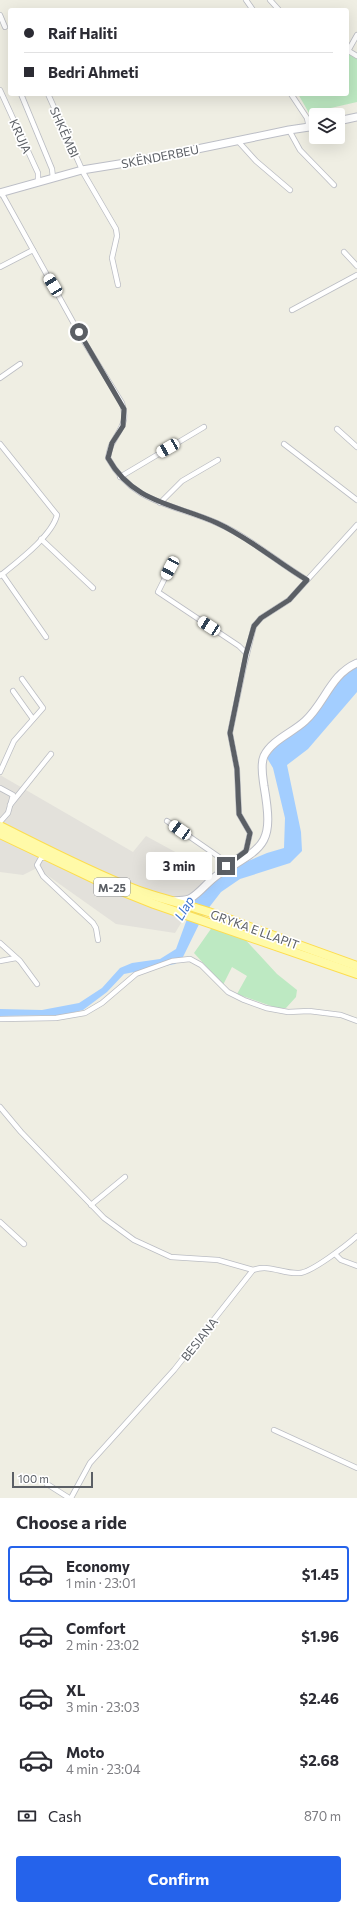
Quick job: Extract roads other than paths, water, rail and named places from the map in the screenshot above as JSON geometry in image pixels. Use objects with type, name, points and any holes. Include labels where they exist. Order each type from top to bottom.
[{"type":"main road","points":[[345,120],[357,117]]},
{"type":"main road","name":"SKËNDERBEU","points":[[1,193],[82,170],[289,130],[309,128]]},
{"type":"main road","points":[[183,901],[191,898],[214,877],[250,855],[261,846],[269,822],[262,775],[264,757],[273,744],[305,721],[328,688],[350,666],[357,663]]},
{"type":"main road","name":"GRYKA E LLAPIT","points":[[0,826],[22,841],[109,886],[180,913],[357,974]]},
{"type":"main road","name":"GRYKA E LLAPIT","points":[[0,834],[22,841]]},
{"type":"main road","name":"GRYKA E LLAPIT","points":[[48,854],[127,886],[171,901],[183,901],[247,927],[357,966]]},
{"type":"street","points":[[270,0],[278,8]]},
{"type":"street","points":[[0,15],[5,27]]},
{"type":"street","points":[[349,47],[357,35]]},
{"type":"street","name":"KRUJA","points":[[0,90],[38,173],[38,183]]},
{"type":"street","points":[[22,96],[52,169],[53,178]]},
{"type":"street","name":"SHKËMBI","points":[[49,96],[82,170]]},
{"type":"street","name":"SKËNDERBEU","points":[[292,96],[309,121]]},
{"type":"street","points":[[289,130],[300,150],[334,185]]},
{"type":"street","points":[[238,140],[256,161],[290,190]]},
{"type":"street","points":[[82,170],[116,229],[117,236],[112,258],[118,285]]},
{"type":"street","points":[[1,193],[83,340],[122,403],[124,409],[123,426],[112,443],[108,458],[120,477],[132,487],[160,503],[217,523],[307,580]]},
{"type":"street","points":[[0,267],[33,250]]},
{"type":"street","points":[[344,252],[357,266]]},
{"type":"street","points":[[292,310],[357,275]]},
{"type":"street","points":[[0,378],[20,364]]},
{"type":"street","points":[[120,477],[204,427]]},
{"type":"street","points":[[337,429],[357,447]]},
{"type":"street","points":[[0,444],[57,515],[55,521],[41,539],[1,575],[46,637]]},
{"type":"street","points":[[284,444],[357,500]]},
{"type":"street","points":[[160,503],[182,481],[218,460]]},
{"type":"street","points":[[167,821],[219,857],[226,866],[246,851],[250,833],[239,814],[237,769],[230,733],[246,654],[254,626],[261,618],[289,600],[332,550],[357,525]]},
{"type":"street","points":[[41,539],[93,588]]},
{"type":"street","points":[[170,568],[158,592],[239,646],[246,654]]},
{"type":"street","points":[[0,772],[14,741],[43,708],[22,679]]},
{"type":"street","points":[[13,691],[33,719]]},
{"type":"street","points":[[10,805],[51,754]]},
{"type":"street","points":[[0,788],[13,795],[8,813],[0,822]]},
{"type":"street","points":[[48,854],[38,861],[37,865],[42,876],[93,923],[96,928],[98,940]]},
{"type":"street","points":[[0,943],[16,958],[37,984]]},
{"type":"street","points":[[0,961],[16,958]]},
{"type":"street","points":[[0,1019],[56,1018],[85,1013],[102,1003],[129,978],[136,974],[172,961],[190,959],[201,965],[228,992],[244,1000],[281,1010],[309,1011],[341,1015],[357,1021]]},
{"type":"street","points":[[0,1107],[21,1132],[91,1205],[118,1229],[140,1243],[166,1256],[218,1260],[253,1270],[266,1267],[299,1273],[308,1270],[335,1254],[357,1236]]},
{"type":"street","points":[[91,1205],[125,1178]]},
{"type":"street","points":[[0,1222],[24,1244]]},
{"type":"street","points":[[335,1254],[341,1260],[357,1266]]},
{"type":"street","name":"BESIANA","points":[[47,1484],[70,1498],[90,1463],[174,1370],[253,1270]]},
{"type":"street","points":[[274,1430],[357,1468]]},
{"type":"water","points":[[357,667],[357,692],[308,749],[287,765],[301,832],[302,851],[290,863],[240,879],[221,892],[204,914],[182,959],[175,964],[124,974],[107,992],[83,1010],[63,1015],[0,1016],[0,1009],[42,1010],[79,1003],[102,988],[120,968],[132,963],[160,959],[176,949],[187,919],[190,903],[210,881],[229,869],[267,853],[284,848],[285,818],[273,768],[267,758],[278,744],[300,729],[341,678]]},
{"type":"water label","name":"Llap","points":[[184,908]]}]
